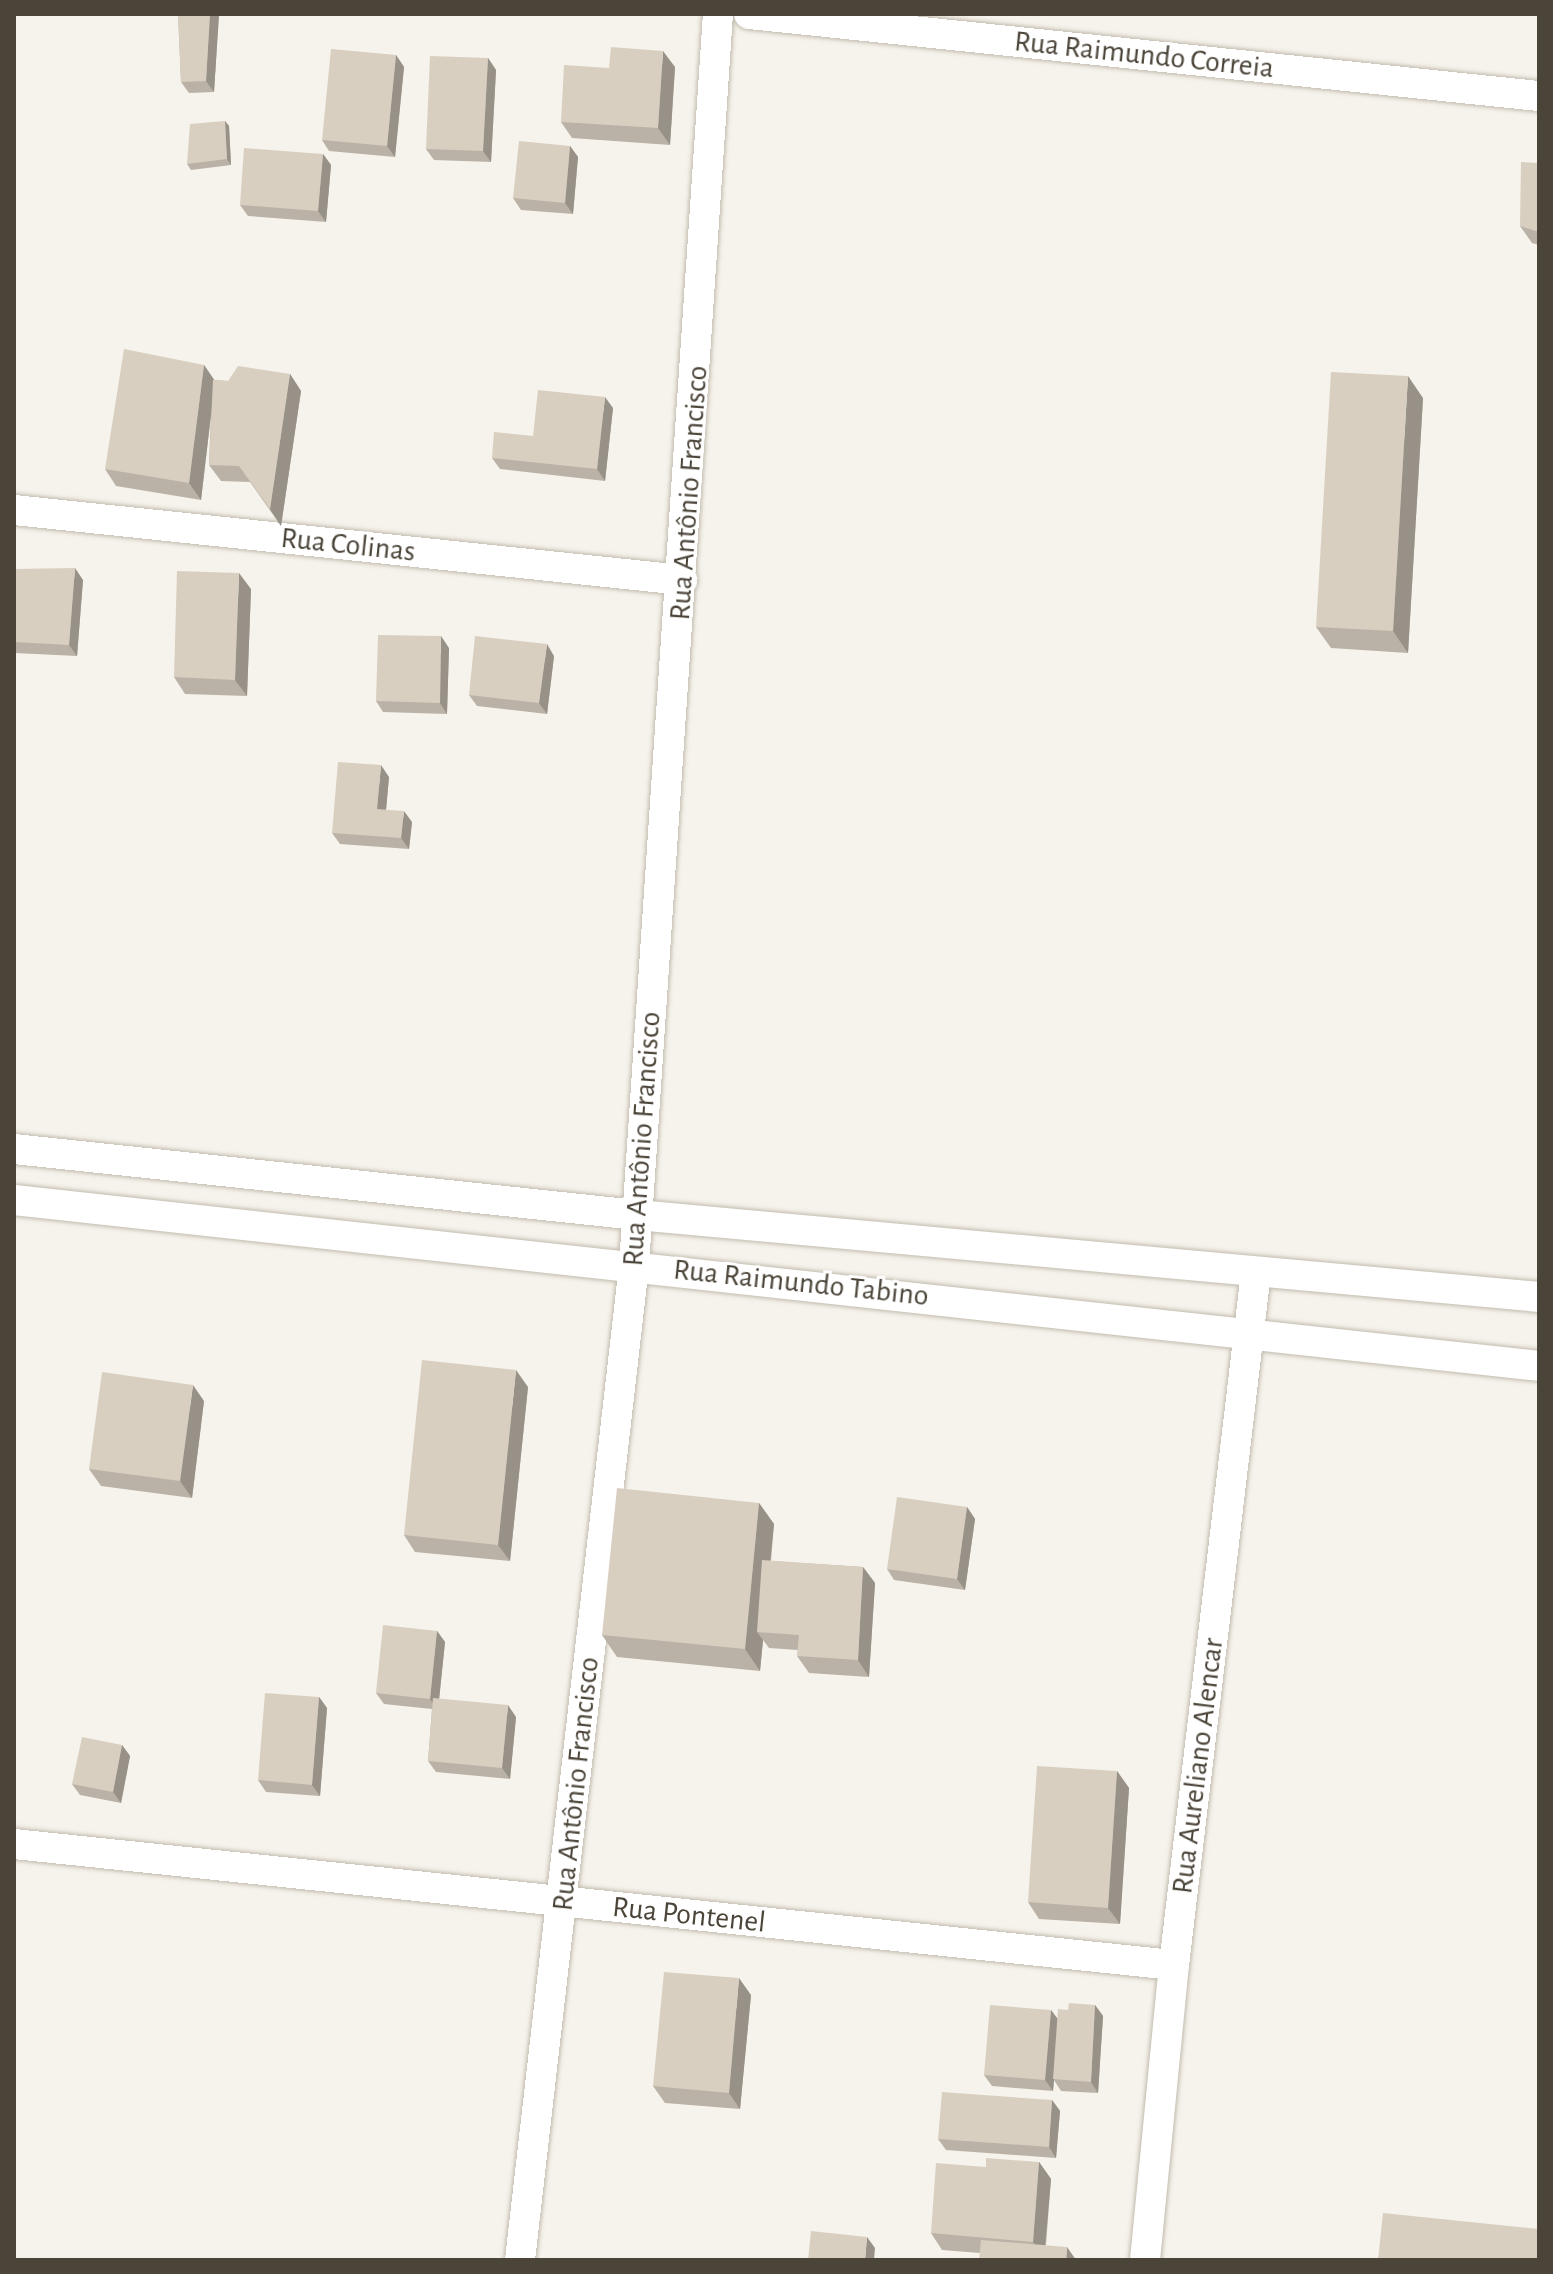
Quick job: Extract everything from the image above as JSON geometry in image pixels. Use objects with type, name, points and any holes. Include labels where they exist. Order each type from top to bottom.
[{"type":"street","name":"Rua Antônio Francisco","points":[[520,2260],[634,1265],[718,14]]},
{"type":"street","name":"Rua Raimundo Correia","points":[[749,14],[1539,96]]},
{"type":"street","name":"Rua Colinas","points":[[14,510],[682,580]]},
{"type":"street","name":"Rua Raimundo Tabino","points":[[14,1149],[637,1215],[1539,1297]]},
{"type":"street","points":[[235,1223],[240,1173]]},
{"type":"street","name":"Rua Raimundo Tabino","points":[[14,1200],[634,1265],[1539,1366]]},
{"type":"street","name":"Rua Aureliano Alencar","points":[[1145,2260],[1174,1965],[1256,1272]]},
{"type":"street","name":"Rua Pontenel","points":[[14,1844],[1174,1965]]},
{"type":"building","points":[[178,14],[210,14],[206,81],[181,82]]},
{"type":"building","points":[[611,47],[663,51],[658,128],[561,122],[564,65],[609,68]]},
{"type":"building","points":[[331,49],[396,55],[387,146],[322,140]]},
{"type":"building","points":[[430,56],[488,58],[483,151],[426,149]]},
{"type":"building","points":[[225,121],[227,159],[187,164],[190,124]]},
{"type":"building","points":[[519,141],[570,146],[565,203],[513,198]]},
{"type":"building","points":[[244,148],[323,154],[318,211],[240,205]]},
{"type":"building","points":[[1521,162],[1539,163],[1539,232],[1520,226]]},
{"type":"building","points":[[124,349],[204,365],[189,483],[105,469]]},
{"type":"building","points":[[238,366],[290,374],[270,509],[239,466],[209,465],[213,380],[228,381]]},
{"type":"building","points":[[1331,372],[1408,376],[1393,631],[1316,627]]},
{"type":"building","points":[[538,390],[605,397],[597,469],[492,458],[494,432],[533,436]]},
{"type":"building","points":[[75,568],[69,645],[14,642],[14,569]]},
{"type":"building","points":[[177,571],[239,573],[235,680],[174,677]]},
{"type":"building","points":[[378,635],[441,636],[440,703],[376,701]]},
{"type":"building","points":[[475,636],[547,644],[539,703],[469,695]]},
{"type":"building","points":[[338,762],[381,765],[377,809],[404,811],[401,838],[332,833]]},
{"type":"building","points":[[422,1360],[516,1370],[498,1545],[404,1535]]},
{"type":"building","points":[[102,1372],[193,1385],[180,1481],[89,1469]]},
{"type":"building","points":[[617,1488],[759,1503],[745,1649],[602,1635]]},
{"type":"building","points":[[897,1497],[967,1507],[957,1579],[887,1569]]},
{"type":"building","points":[[762,1560],[863,1567],[858,1660],[797,1656],[799,1635],[757,1632]]},
{"type":"building","points":[[383,1625],[437,1631],[430,1699],[376,1693]]},
{"type":"building","points":[[265,1693],[319,1697],[312,1785],[258,1780]]},
{"type":"building","points":[[433,1698],[508,1705],[502,1768],[428,1761]]},
{"type":"building","points":[[82,1737],[122,1745],[113,1792],[72,1784]]},
{"type":"building","points":[[1037,1766],[1117,1771],[1108,1908],[1028,1902]]},
{"type":"building","points":[[664,1972],[739,1978],[729,2093],[653,2086]]},
{"type":"building","points":[[1069,2003],[1095,2005],[1091,2082],[1053,2079],[1058,2009],[1068,2010]]},
{"type":"building","points":[[990,2005],[1051,2010],[1045,2080],[984,2075]]},
{"type":"building","points":[[942,2092],[1052,2100],[1049,2147],[938,2139]]},
{"type":"building","points":[[986,2158],[1039,2162],[1033,2242],[931,2233],[936,2163],[986,2167]]},
{"type":"building","points":[[1383,2213],[1539,2229],[1539,2260],[1378,2260]]},
{"type":"building","points":[[811,2231],[867,2237],[865,2260],[808,2260]]},
{"type":"building","points":[[981,2240],[1067,2247],[1066,2260],[979,2260]]}]
